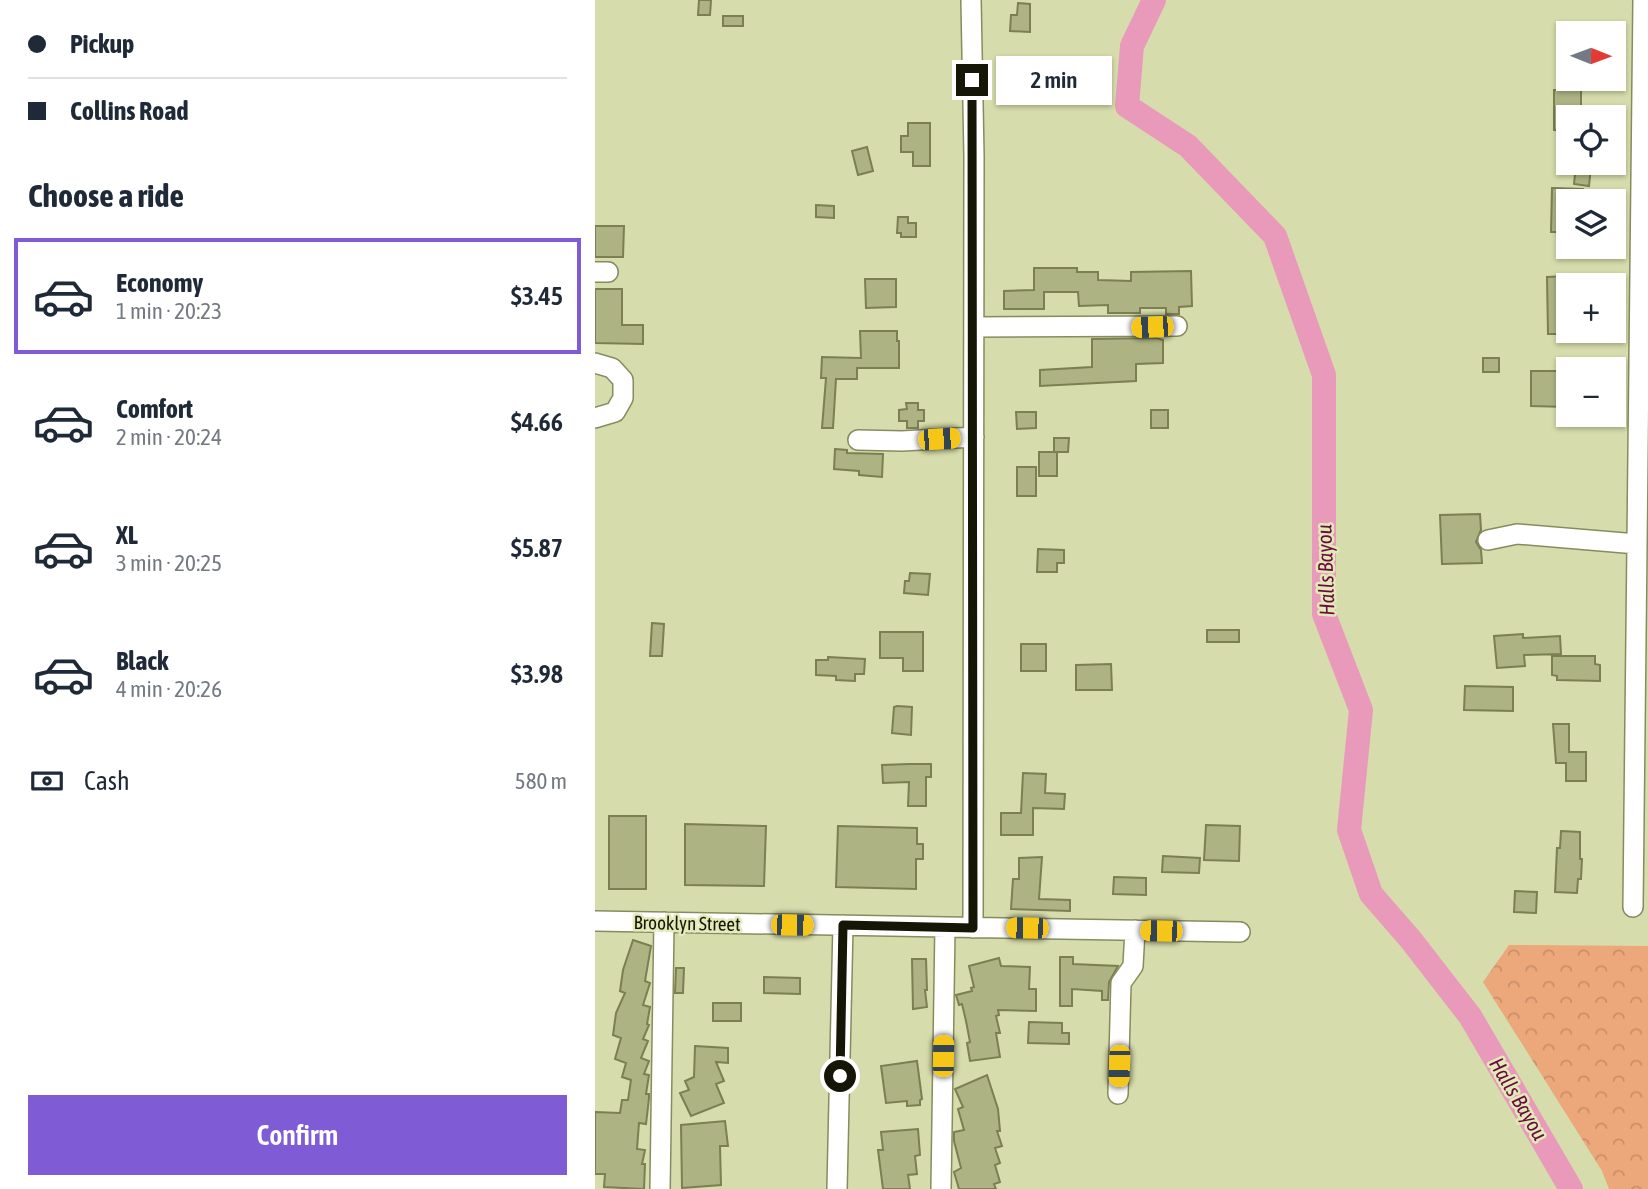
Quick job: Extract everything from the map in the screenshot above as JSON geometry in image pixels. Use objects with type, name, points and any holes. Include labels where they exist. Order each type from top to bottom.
[{"type":"street","points":[[971,0],[974,327],[973,928]]},
{"type":"street","points":[[1633,907],[1641,536],[1645,144],[1643,0]]},
{"type":"street","points":[[974,327],[1177,326]]},
{"type":"street","points":[[595,363],[612,368],[623,380],[623,398],[615,412],[595,418]]},
{"type":"street","points":[[858,440],[902,442],[974,437]]},
{"type":"street","points":[[1488,540],[1517,534],[1641,536]]},
{"type":"street","name":"Brooklyn Street","points":[[595,921],[1240,932]]},
{"type":"street","points":[[660,1189],[663,922]]},
{"type":"street","points":[[837,1189],[843,925]]},
{"type":"street","points":[[941,1189],[945,927]]},
{"type":"street","points":[[1118,1094],[1121,983],[1133,966],[1135,930]]},
{"type":"green space","points":[[1509,945],[1648,946],[1648,1189],[1609,1189],[1602,1171],[1483,982]]},
{"type":"building","points":[[699,0],[711,0],[710,15],[698,15]]},
{"type":"building","points":[[1018,3],[1030,4],[1030,32],[1010,31],[1011,15],[1017,15]]},
{"type":"building","points":[[723,16],[743,16],[743,26],[723,26]]},
{"type":"building","points":[[1554,90],[1581,91],[1581,105],[1556,105],[1554,130]]},
{"type":"building","points":[[908,123],[930,123],[930,166],[913,166],[913,152],[901,152],[901,136],[908,136]]},
{"type":"building","points":[[867,147],[873,171],[858,175],[852,151]]},
{"type":"building","points":[[1575,175],[1590,175],[1589,186],[1574,184]]},
{"type":"building","points":[[1552,188],[1583,189],[1556,189],[1556,232],[1551,232]]},
{"type":"building","points":[[816,205],[834,206],[834,218],[816,217]]},
{"type":"building","points":[[898,217],[908,217],[908,223],[916,223],[916,237],[901,237],[901,233],[897,233]]},
{"type":"building","points":[[595,226],[624,226],[623,257],[595,257]]},
{"type":"building","points":[[1034,268],[1077,268],[1077,272],[1098,272],[1098,280],[1131,281],[1131,272],[1191,271],[1192,306],[1179,307],[1179,314],[1166,314],[1166,308],[1140,308],[1140,313],[1108,313],[1108,305],[1079,306],[1078,292],[1044,292],[1044,309],[1004,309],[1004,291],[1034,290]]},
{"type":"building","points":[[1547,277],[1556,277],[1556,334],[1548,334]]},
{"type":"building","points":[[865,279],[896,279],[896,307],[866,308]]},
{"type":"building","points":[[595,289],[622,289],[622,325],[643,325],[643,344],[595,343]]},
{"type":"building","points":[[860,331],[897,331],[899,368],[857,368],[857,379],[836,379],[833,428],[822,428],[826,378],[821,378],[822,357],[861,358]]},
{"type":"building","points":[[1092,339],[1163,340],[1163,363],[1136,364],[1136,381],[1040,386],[1040,370],[1092,367]]},
{"type":"building","points":[[1483,358],[1499,358],[1499,372],[1483,372]]},
{"type":"building","points":[[1531,371],[1556,371],[1556,407],[1531,406]]},
{"type":"building","points":[[906,403],[918,403],[918,410],[924,410],[924,421],[918,421],[918,428],[907,428],[907,421],[899,421],[899,410],[907,409]]},
{"type":"building","points":[[1151,410],[1168,410],[1168,428],[1151,428]]},
{"type":"building","points":[[1016,412],[1036,412],[1036,428],[1017,429]]},
{"type":"building","points":[[1054,438],[1069,438],[1068,452],[1054,452]]},
{"type":"building","points":[[835,449],[847,450],[847,453],[883,454],[882,477],[859,475],[859,471],[834,469]]},
{"type":"building","points":[[1039,452],[1057,452],[1057,476],[1039,476]]},
{"type":"building","points":[[1017,467],[1036,467],[1036,496],[1017,496]]},
{"type":"building","points":[[1480,514],[1481,530],[1476,542],[1481,550],[1482,563],[1442,564],[1440,515]]},
{"type":"building","points":[[1038,549],[1064,550],[1064,563],[1057,563],[1057,572],[1037,572]]},
{"type":"building","points":[[910,573],[930,574],[928,595],[904,593],[905,581],[909,581]]},
{"type":"building","points":[[652,623],[664,624],[662,656],[650,656]]},
{"type":"building","points":[[1207,630],[1239,630],[1239,642],[1207,642]]},
{"type":"building","points":[[880,632],[923,632],[923,671],[903,671],[903,658],[880,658]]},
{"type":"building","points":[[1523,634],[1523,638],[1560,636],[1561,654],[1524,655],[1525,666],[1497,668],[1494,636]]},
{"type":"building","points":[[1021,644],[1046,644],[1046,671],[1021,671]]},
{"type":"building","points":[[1552,656],[1595,656],[1595,664],[1600,665],[1600,681],[1557,680],[1557,676],[1552,675]]},
{"type":"building","points":[[828,657],[865,659],[864,674],[855,674],[855,681],[816,675],[816,660],[828,660]]},
{"type":"building","points":[[1111,664],[1112,690],[1076,690],[1076,665]]},
{"type":"building","points":[[1465,686],[1513,687],[1513,711],[1464,710]]},
{"type":"building","points":[[894,707],[912,707],[911,735],[892,733]]},
{"type":"building","points":[[1553,724],[1569,724],[1569,752],[1586,752],[1586,781],[1566,781],[1566,763],[1556,763]]},
{"type":"building","points":[[931,764],[931,777],[926,777],[926,806],[908,806],[909,782],[883,783],[882,765]]},
{"type":"building","points":[[1023,773],[1046,774],[1045,793],[1065,794],[1064,809],[1033,808],[1033,835],[1001,835],[1001,813],[1021,813]]},
{"type":"building","points":[[609,816],[646,816],[646,889],[609,889]]},
{"type":"building","points":[[685,824],[766,826],[764,886],[685,885]]},
{"type":"building","points":[[1206,825],[1240,826],[1239,861],[1204,860]]},
{"type":"building","points":[[838,826],[917,828],[917,844],[923,844],[923,859],[916,859],[916,889],[836,887]]},
{"type":"building","points":[[1561,831],[1580,832],[1582,859],[1577,893],[1555,892],[1557,848],[1560,848]]},
{"type":"building","points":[[1163,856],[1200,858],[1199,873],[1162,872]]},
{"type":"building","points":[[1042,857],[1039,899],[1070,900],[1070,911],[1011,909],[1013,879],[1019,879],[1019,858]]},
{"type":"building","points":[[1114,877],[1146,878],[1146,895],[1113,894]]},
{"type":"building","points":[[1515,891],[1537,892],[1536,913],[1514,912]]},
{"type":"building","points":[[633,940],[651,946],[645,981],[650,983],[643,1005],[650,1007],[649,1025],[643,1039],[648,1041],[641,1058],[649,1061],[644,1074],[649,1075],[646,1094],[649,1094],[649,1098],[646,1124],[639,1123],[637,1149],[645,1150],[642,1164],[645,1164],[644,1189],[604,1187],[605,1174],[595,1174],[595,1112],[620,1113],[622,1100],[628,1100],[631,1080],[622,1077],[626,1063],[615,1059],[621,1038],[613,1035],[616,1013],[625,993],[620,991],[623,970]]},
{"type":"building","points":[[1060,957],[1073,957],[1073,964],[1118,966],[1109,982],[1108,1000],[1102,1000],[1102,991],[1072,989],[1072,1006],[1060,1006]]},
{"type":"building","points":[[999,958],[1001,966],[1030,967],[1029,989],[1036,989],[1036,1011],[998,1010],[999,1015],[996,1016],[1000,1033],[996,1033],[1000,1057],[970,1061],[966,1021],[962,1004],[959,1005],[956,995],[972,991],[971,988],[974,987],[969,966]]},
{"type":"building","points":[[912,959],[926,959],[927,1007],[913,1009]]},
{"type":"building","points":[[676,968],[684,968],[683,993],[675,993]]},
{"type":"building","points":[[764,977],[800,978],[800,994],[764,993]]},
{"type":"building","points":[[713,1003],[741,1003],[741,1021],[713,1021]]},
{"type":"building","points":[[1029,1022],[1062,1023],[1062,1033],[1069,1033],[1069,1044],[1028,1043]]},
{"type":"building","points":[[695,1046],[728,1048],[728,1063],[716,1062],[724,1081],[716,1084],[724,1103],[691,1116],[680,1093],[689,1090],[685,1081],[694,1077]]},
{"type":"building","points":[[917,1061],[922,1099],[920,1105],[907,1106],[907,1101],[886,1103],[881,1066]]},
{"type":"building","points":[[987,1075],[998,1109],[1000,1131],[997,1131],[1002,1146],[995,1148],[1000,1163],[995,1165],[1000,1182],[994,1184],[996,1189],[959,1189],[954,1172],[961,1168],[954,1132],[964,1130],[958,1109],[963,1107],[955,1089]]},
{"type":"building","points":[[725,1121],[728,1146],[720,1146],[721,1185],[682,1188],[681,1125]]},
{"type":"building","points":[[918,1129],[920,1155],[915,1156],[917,1174],[908,1175],[910,1189],[883,1189],[878,1150],[883,1150],[881,1132]]},
{"type":"waterway","name":"Halls Bayou","points":[[1154,0],[1132,46],[1127,106],[1188,146],[1275,236],[1324,375],[1324,614],[1361,710],[1349,830],[1371,894],[1470,1016],[1571,1189]]},
{"type":"route","points":[[840,1076],[843,925],[973,928],[972,80]]}]
